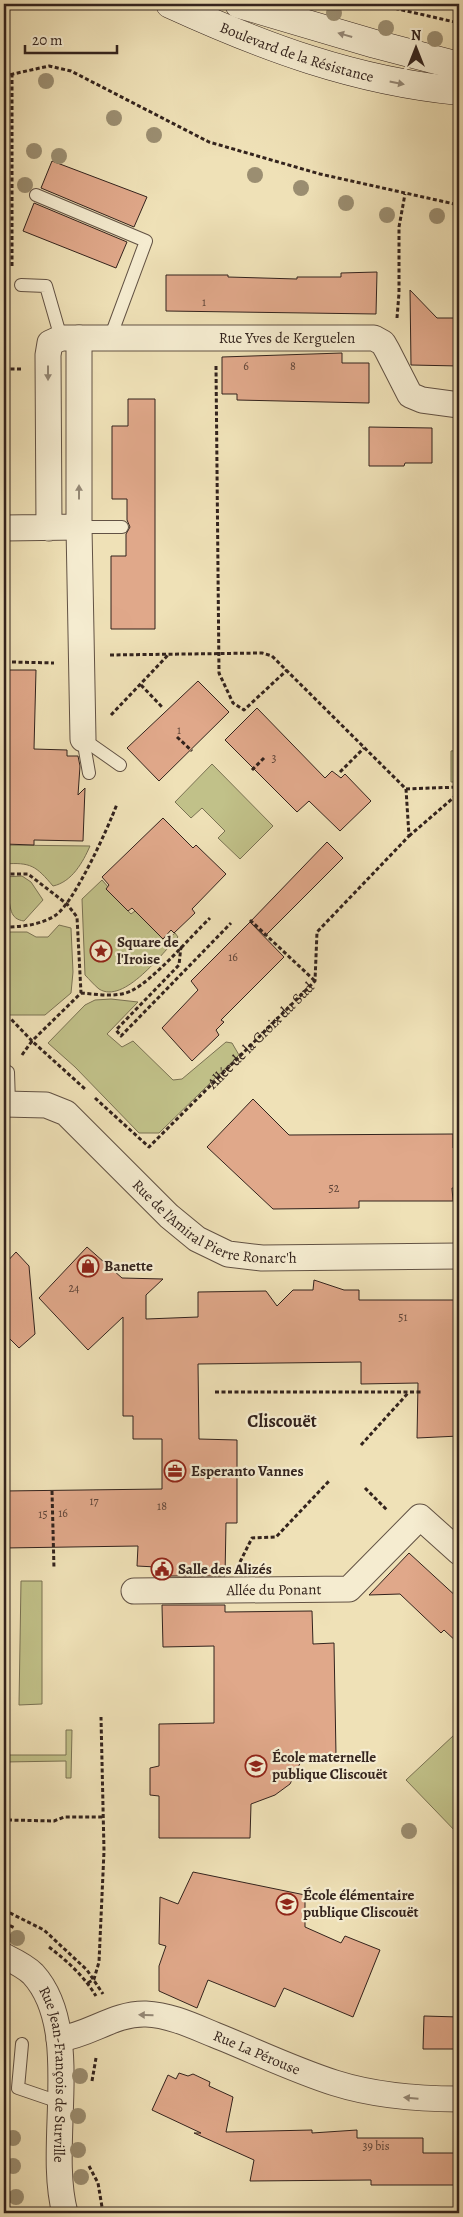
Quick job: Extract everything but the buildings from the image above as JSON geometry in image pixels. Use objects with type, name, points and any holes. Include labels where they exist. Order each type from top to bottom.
[{"type":"main road","name":"Boulevard de la Résistance","points":[[170,4],[256,42],[360,75],[396,84],[459,91]]},
{"type":"main road","name":"Boulevard de la Résistance","points":[[239,4],[459,66]]},
{"type":"street","name":"Rue Yves de Kerguelen","points":[[70,338],[374,338],[383,343],[387,350]]},
{"type":"street","points":[[48,528],[48,355],[50,343],[70,338],[79,528],[82,739]]},
{"type":"street","points":[[387,350],[410,395],[422,400],[459,405]]},
{"type":"street","points":[[4,528],[79,528]]},
{"type":"street","name":"Rue de l'Amiral Pierre Ronarc'h","points":[[6,1104],[46,1105],[66,1113],[169,1216],[197,1239],[228,1254],[262,1258],[459,1256]]},
{"type":"street","name":"Allée du Ponant","points":[[134,1591],[349,1589],[420,1517],[459,1552]]},
{"type":"street","name":"Rue Jean-François de Surville","points":[[4,1956],[32,1973],[41,1984],[57,2021],[59,2039],[60,2190],[65,2213]]},
{"type":"street","name":"Rue La Pérouse","points":[[59,2039],[74,2037],[115,2019],[144,2014],[160,2015],[193,2026],[335,2083],[404,2098],[459,2099]]},
{"type":"lane","points":[[36,196],[146,241],[110,338]]},
{"type":"lane","points":[[21,285],[46,286],[70,338]]},
{"type":"lane","points":[[79,528],[122,528]]},
{"type":"lane","points":[[82,739],[120,765]]},
{"type":"lane","points":[[82,739],[89,773]]},
{"type":"lane","points":[[6,1072],[6,1104]]},
{"type":"lane","points":[[22,2044],[18,2088],[59,2102]]},
{"type":"path","points":[[376,4],[459,23]]},
{"type":"path","points":[[4,76],[49,66],[71,71],[209,142],[320,174],[459,205]]},
{"type":"path","points":[[12,74],[12,275]]},
{"type":"path","points":[[387,350],[397,322],[399,227],[405,194]]},
{"type":"path","points":[[216,338],[219,673],[233,703],[244,710],[287,670]]},
{"type":"path","points":[[12,662],[62,663],[81,656],[262,653],[272,656],[406,788],[409,836]]},
{"type":"path","points":[[108,719],[169,654]]},
{"type":"path","points":[[140,685],[163,708]]},
{"type":"path","points":[[177,737],[192,750]]},
{"type":"path","points":[[340,772],[364,748]]},
{"type":"path","points":[[252,770],[264,757]]},
{"type":"path","points":[[406,788],[459,787]]},
{"type":"path","name":"Allée de la Croix du Sud","points":[[32,1041],[149,1147],[315,981],[317,932],[409,836],[459,793]]},
{"type":"path","points":[[4,927],[27,926],[55,915],[67,904],[108,830],[117,804]]},
{"type":"path","points":[[4,874],[28,874],[67,904],[77,917],[81,992],[32,1041],[6,1072]]},
{"type":"path","points":[[81,992],[107,995],[129,992],[147,980],[210,918]]},
{"type":"path","points":[[250,920],[315,981]]},
{"type":"path","points":[[181,946],[179,965],[116,1030],[122,1036],[231,923]]},
{"type":"path","points":[[4,1019],[11,1019],[32,1041]]},
{"type":"path","points":[[214,1392],[422,1392]]},
{"type":"path","points":[[361,1445],[409,1392]]},
{"type":"path","points":[[227,1590],[252,1538],[276,1537],[330,1480]]},
{"type":"path","points":[[52,1490],[54,1569]]},
{"type":"path","points":[[88,1983],[94,1979],[99,1962],[104,1851],[101,1717]]},
{"type":"path","points":[[8,1820],[54,1821],[64,1817],[103,1817]]},
{"type":"path","points":[[4,1910],[44,1930],[66,1949],[94,1979],[107,2000]]},
{"type":"path","points":[[91,2089],[94,2060],[99,2054]]},
{"type":"path","points":[[88,2164],[98,2183],[103,2213]]},
{"type":"green space","points":[[459,750],[459,782],[451,782],[451,751]]},
{"type":"green space","points":[[212,764],[273,826],[240,859],[218,838],[225,831],[202,808],[191,818],[175,802]]},
{"type":"green space","points":[[4,845],[90,846],[76,871],[60,884],[53,886],[42,874],[32,867],[21,864],[4,864]]},
{"type":"green space","points":[[22,876],[31,882],[43,900],[24,921],[19,920],[13,915],[8,895],[4,894],[4,877]]},
{"type":"green space","points":[[102,880],[109,888],[108,890],[131,914],[135,911],[166,941],[175,933],[178,937],[131,984],[120,990],[109,992],[99,989],[85,975],[82,899]]},
{"type":"green space","points":[[59,925],[71,928],[73,972],[71,993],[45,1015],[4,1015],[4,932],[27,932],[36,937],[48,937]]},
{"type":"green space","points":[[111,999],[138,1002],[107,1034],[122,1047],[133,1041],[173,1080],[182,1079],[226,1042],[232,1043],[239,1055],[159,1133],[139,1133],[75,1067],[48,1043],[85,1005],[95,1000]]},
{"type":"green space","points":[[21,1581],[42,1581],[42,1704],[19,1705]]},
{"type":"green space","points":[[66,1730],[72,1730],[71,1778],[66,1778],[66,1761],[4,1762],[4,1755],[66,1755]]},
{"type":"green space","points":[[454,1735],[459,1739],[459,1835],[406,1780]]},
{"type":"place","name":"Square de l'Iroise","points":[[101,951]]},
{"type":"place","name":"Banette","points":[[88,1266]]},
{"type":"place","name":"Esperanto Vannes","points":[[175,1471]]},
{"type":"place","name":"Salle des Alizés","points":[[162,1569]]},
{"type":"place","name":"École maternelle publique Cliscouët","points":[[256,1766]]},
{"type":"place","name":"École élémentaire publique Cliscouët","points":[[287,1904]]},
{"type":"district","name":"Cliscouët","points":[[282,1421]]}]
